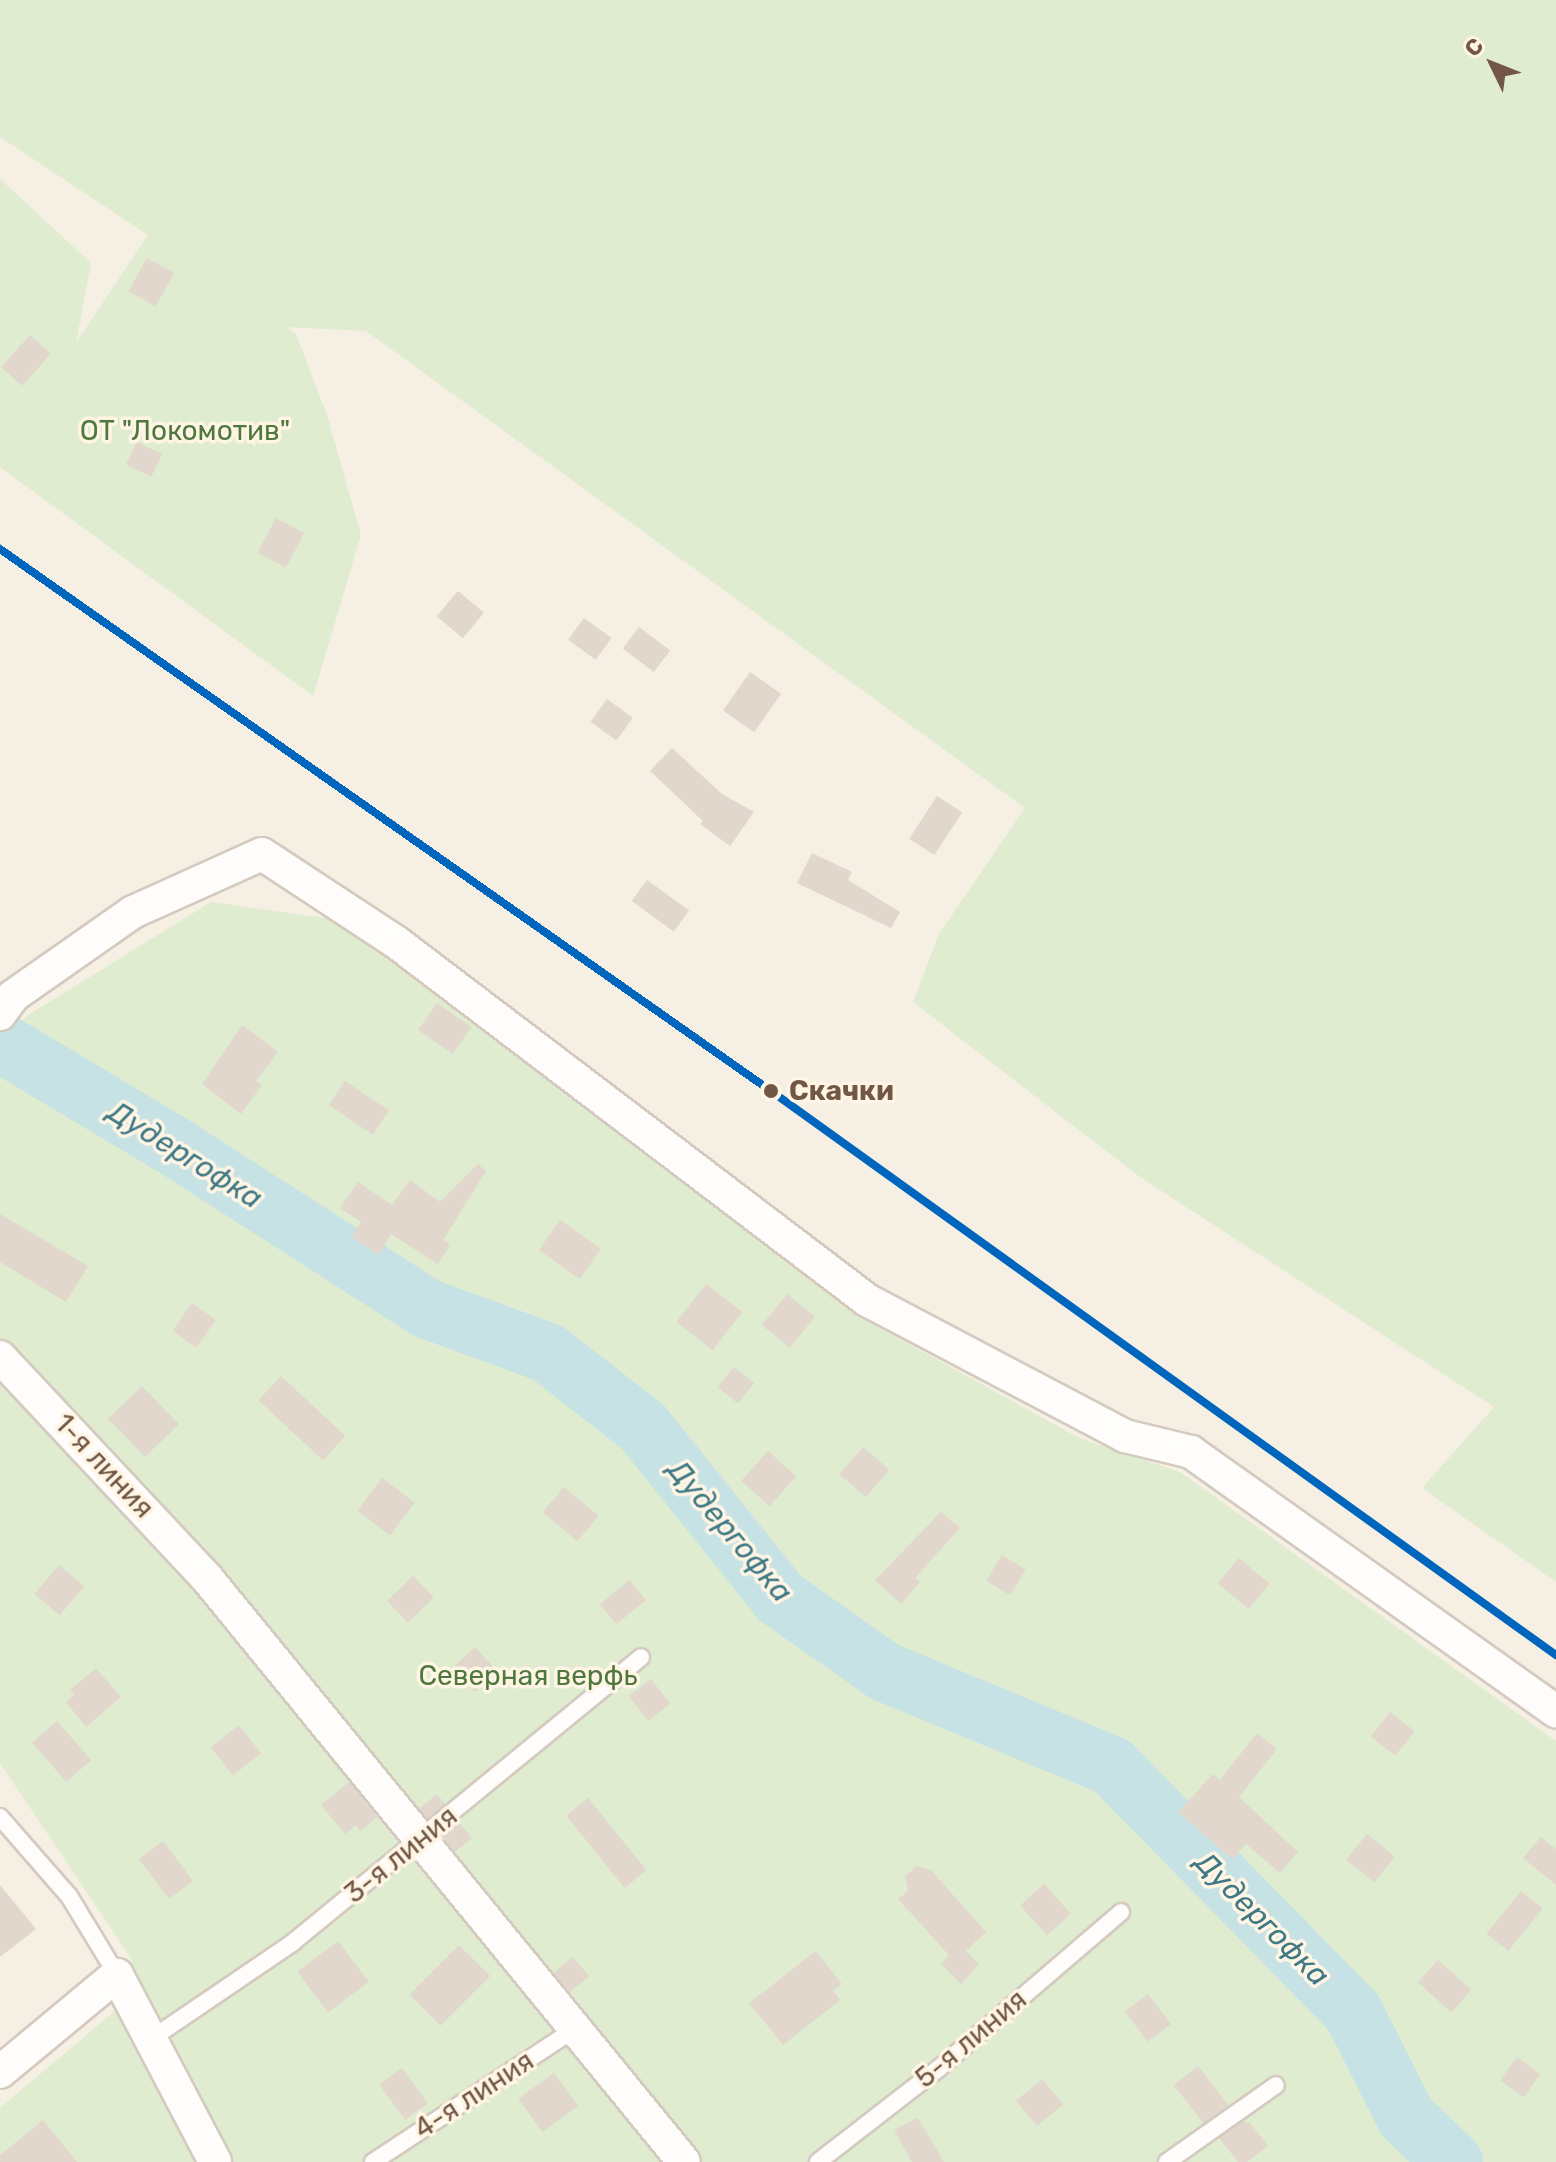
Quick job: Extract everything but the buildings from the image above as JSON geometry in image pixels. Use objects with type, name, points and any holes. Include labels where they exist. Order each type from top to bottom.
[{"type":"street","points":[[6,1005],[133,912],[262,854],[286,865],[396,942],[867,1300],[1125,1436],[1191,1452],[1556,1711]]},
{"type":"street","name":"1-я линия","points":[[0,1357],[206,1577],[684,2162]]},
{"type":"street","points":[[0,2072],[117,1975],[215,2162]]},
{"type":"lane","name":"3-я линия","points":[[151,2039],[292,1943],[641,1657]]},
{"type":"lane","points":[[0,1817],[69,1896],[117,1975]]},
{"type":"lane","name":"5-я линия","points":[[818,2162],[938,2069],[1121,1912]]},
{"type":"lane","name":"4-я линия","points":[[373,2162],[575,2029]]},
{"type":"lane","points":[[1167,2162],[1276,2085]]},
{"type":"green space","name":"ОТ \"Локомотив\"","points":[[0,0],[1556,0],[1556,1582],[1422,1488],[1494,1407],[1140,1177],[913,1002],[939,934],[1025,808],[366,331],[286,327],[296,334],[327,415],[361,535],[313,696],[0,467],[0,179],[91,263],[76,343],[148,235],[0,137]]},
{"type":"green space","name":"Северная верфь","points":[[211,902],[353,922],[858,1316],[1079,1438],[1180,1472],[1556,1741],[1556,2162],[0,2162],[0,2108],[129,1999],[132,1960],[0,1763],[0,1053],[25,1017]]},
{"type":"waterway","name":"Дудергофка","points":[[0,1042],[169,1143],[428,1309],[548,1353],[643,1427],[780,1598],[885,1672],[1112,1766],[1353,2012],[1406,2117],[1453,2162]]},
{"type":"transit line","points":[[0,549],[771,1091],[1556,1655]]},
{"type":"place","name":"Скачки","points":[[771,1091]]}]
